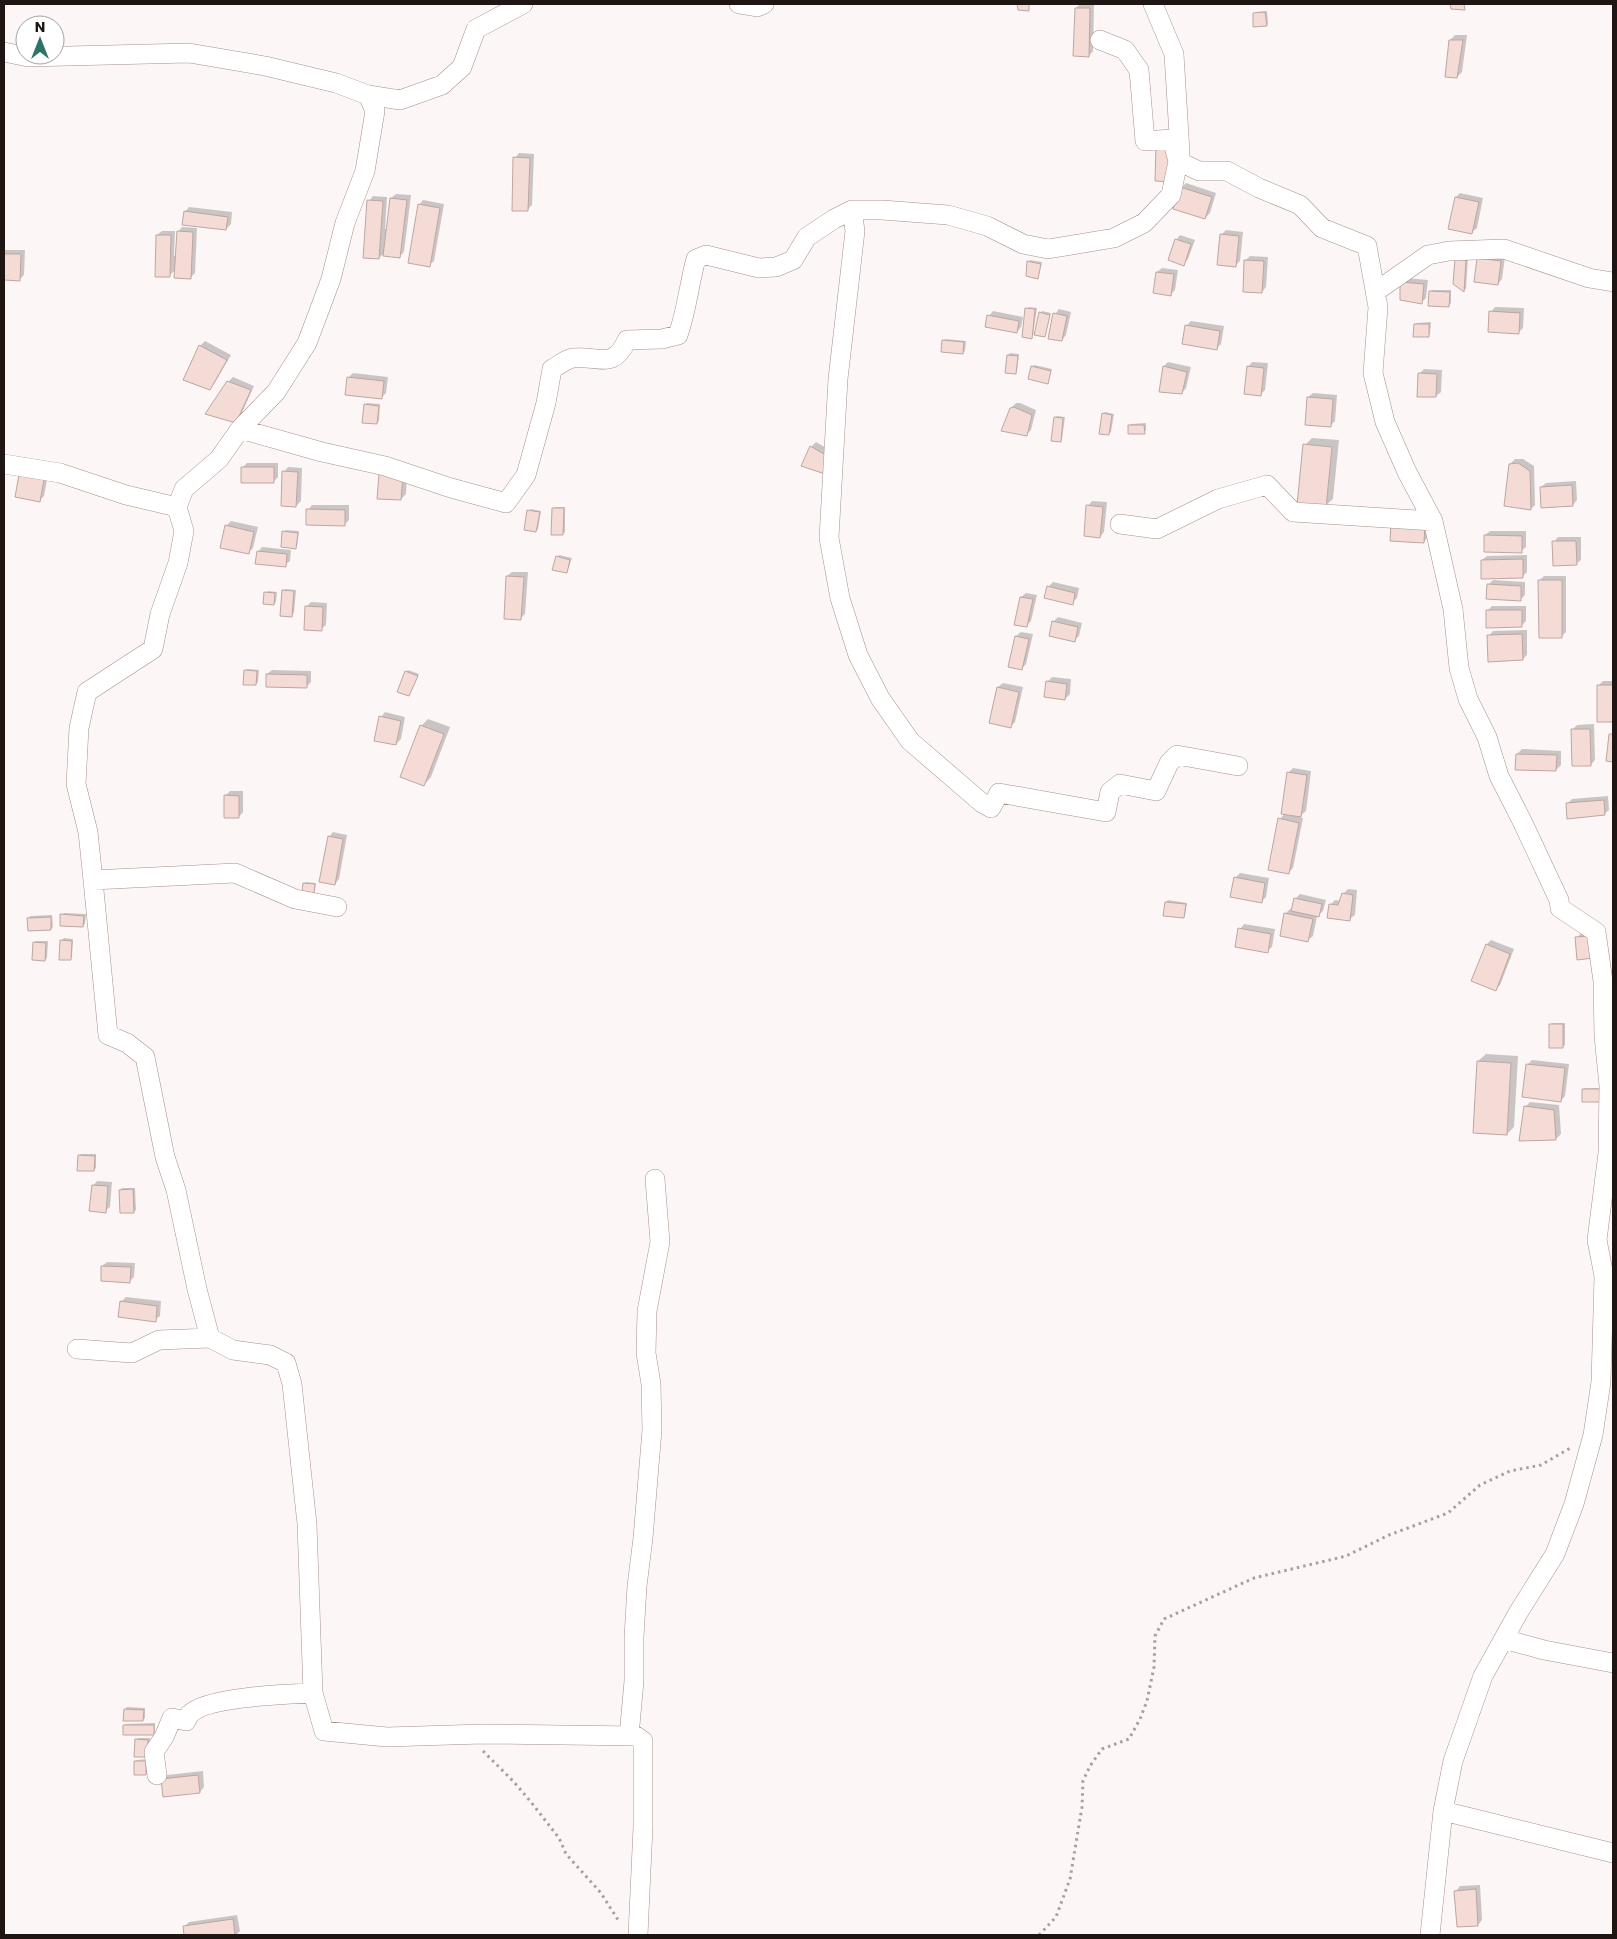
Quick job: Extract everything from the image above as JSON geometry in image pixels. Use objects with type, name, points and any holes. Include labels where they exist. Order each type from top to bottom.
[{"type":"street","points":[[4,52],[28,57],[189,53],[265,66],[336,83],[368,95],[400,100],[442,85],[462,67],[476,29],[523,4]]},
{"type":"street","points":[[739,4],[757,7],[764,4]]},
{"type":"street","points":[[240,430],[322,452],[385,466],[451,488],[506,503],[526,475],[546,403],[552,369],[572,358],[607,360],[622,352],[627,340],[662,339],[678,335],[696,259],[706,255],[759,268],[776,267],[793,260],[807,237],[834,219],[852,210],[882,210],[948,215],[988,226],[1023,244],[1048,249],[1114,238],[1144,223],[1171,195],[1180,152],[1174,54],[1153,4]]},
{"type":"street","points":[[1100,40],[1125,50],[1139,70],[1145,141],[1172,138],[1178,161],[1199,171],[1227,171],[1259,188],[1300,205],[1322,228],[1367,246],[1378,307],[1373,373],[1385,422],[1407,472],[1433,521],[1452,610],[1459,668],[1468,699],[1487,737],[1499,776],[1559,900],[1560,908],[1605,933],[1603,981],[1610,1054],[1608,1153],[1597,1240],[1604,1276],[1601,1382],[1593,1435],[1574,1504],[1555,1554],[1483,1676],[1453,1761],[1443,1811],[1430,1935]]},
{"type":"street","points":[[210,1338],[196,1290],[176,1190],[165,1157],[145,1057],[127,1043],[108,1035],[88,832],[76,784],[79,728],[87,692],[153,649],[160,614],[178,563],[184,531],[177,507],[184,489],[219,460],[240,430],[276,392],[307,343],[331,279],[345,223],[365,172],[375,111],[368,95]]},
{"type":"street","points":[[852,210],[855,231],[838,378],[829,538],[840,598],[858,655],[880,698],[910,741],[975,797],[992,808],[999,793],[1106,812],[1110,792],[1120,784],[1156,791],[1169,763],[1177,755],[1238,766]]},
{"type":"street","points":[[1375,292],[1428,255],[1449,251],[1504,249],[1589,278],[1613,282]]},
{"type":"street","points":[[4,464],[60,474],[126,495],[177,507]]},
{"type":"street","points":[[1120,524],[1157,529],[1218,499],[1267,485],[1293,512],[1433,521]]},
{"type":"street","points":[[93,880],[234,873],[295,899],[337,906]]},
{"type":"street","points":[[629,1736],[634,1681],[637,1594],[652,1430],[651,1384],[646,1353],[647,1311],[660,1242],[655,1178]]},
{"type":"street","points":[[77,1350],[132,1353],[159,1340],[210,1338],[234,1350],[270,1355],[286,1363],[292,1384],[307,1524],[314,1692],[324,1731],[387,1737],[471,1735],[636,1736],[643,1741],[643,1826],[630,1931]]},
{"type":"street","points":[[1504,1639],[1544,1650],[1613,1664]]},
{"type":"street","points":[[157,1775],[154,1752],[172,1718],[186,1721],[190,1714],[205,1706],[235,1698],[314,1692]]},
{"type":"street","points":[[1443,1811],[1613,1854]]},
{"type":"path","points":[[1039,1935],[1056,1917],[1070,1879],[1082,1807],[1083,1781],[1090,1766],[1102,1749],[1129,1739],[1140,1719],[1147,1701],[1154,1667],[1155,1636],[1164,1619],[1254,1578],[1346,1556],[1389,1535],[1448,1513],[1480,1486],[1510,1471],[1541,1464],[1593,1435]]},
{"type":"path","points":[[471,1735],[474,1742],[531,1802],[558,1838],[566,1854],[601,1893],[630,1931]]},
{"type":"building","points":[[1017,4],[1029,4],[1029,11],[1018,10]]},
{"type":"building","points":[[1450,4],[1464,4],[1465,10],[1451,9]]},
{"type":"building","points":[[1075,8],[1090,8],[1089,57],[1073,56]]},
{"type":"building","points":[[1265,12],[1267,26],[1253,27],[1253,13]]},
{"type":"building","points":[[1449,40],[1463,40],[1457,78],[1445,77]]},
{"type":"building","points":[[1172,145],[1173,182],[1155,181],[1156,146]]},
{"type":"building","points":[[513,157],[530,158],[528,211],[512,211]]},
{"type":"building","points":[[1180,187],[1212,197],[1205,219],[1173,209]]},
{"type":"building","points":[[1455,197],[1479,202],[1472,234],[1448,229]]},
{"type":"building","points":[[390,198],[407,200],[400,258],[383,256]]},
{"type":"building","points":[[367,200],[383,201],[379,259],[363,258]]},
{"type":"building","points":[[418,204],[440,208],[430,267],[408,263]]},
{"type":"building","points":[[184,211],[228,217],[226,230],[182,225]]},
{"type":"building","points":[[177,231],[193,232],[191,279],[174,278]]},
{"type":"building","points":[[1220,234],[1239,236],[1236,267],[1217,265]]},
{"type":"building","points":[[156,235],[171,235],[170,277],[155,277]]},
{"type":"building","points":[[1175,239],[1191,244],[1184,266],[1168,260]]},
{"type":"building","points":[[4,254],[21,254],[20,281],[4,280]]},
{"type":"building","points":[[1477,258],[1501,261],[1498,285],[1474,282]]},
{"type":"building","points":[[1455,259],[1466,260],[1464,292],[1453,284]]},
{"type":"building","points":[[1244,260],[1264,261],[1262,293],[1243,292]]},
{"type":"building","points":[[1027,261],[1041,264],[1038,279],[1026,276]]},
{"type":"building","points":[[1156,272],[1174,274],[1171,296],[1153,293]]},
{"type":"building","points":[[1400,282],[1424,284],[1422,304],[1400,300]]},
{"type":"building","points":[[1429,291],[1450,292],[1449,307],[1428,306]]},
{"type":"building","points":[[1025,308],[1035,309],[1032,339],[1022,337]]},
{"type":"building","points":[[1489,311],[1520,313],[1519,334],[1488,332]]},
{"type":"building","points":[[1039,312],[1050,315],[1045,337],[1034,335]]},
{"type":"building","points":[[1053,313],[1067,316],[1062,341],[1048,339]]},
{"type":"building","points":[[987,315],[1019,321],[1017,333],[985,327]]},
{"type":"building","points":[[1414,324],[1429,324],[1429,337],[1413,337]]},
{"type":"building","points":[[1185,325],[1220,331],[1217,350],[1182,344]]},
{"type":"building","points":[[942,340],[964,342],[963,354],[941,352]]},
{"type":"building","points":[[199,345],[227,360],[210,390],[183,380]]},
{"type":"building","points":[[1007,355],[1018,356],[1016,374],[1005,373]]},
{"type":"building","points":[[1031,366],[1051,371],[1048,384],[1028,379]]},
{"type":"building","points":[[1163,366],[1187,372],[1182,394],[1159,392]]},
{"type":"building","points":[[1247,366],[1264,368],[1261,396],[1244,394]]},
{"type":"building","points":[[1418,373],[1437,374],[1436,397],[1417,397]]},
{"type":"building","points":[[347,377],[384,381],[382,399],[345,395]]},
{"type":"building","points":[[227,381],[251,390],[236,423],[205,414]]},
{"type":"building","points":[[1307,397],[1333,399],[1331,427],[1305,425]]},
{"type":"building","points":[[364,404],[379,406],[377,424],[362,423]]},
{"type":"building","points":[[1014,407],[1032,415],[1027,436],[1001,431],[1010,408]]},
{"type":"building","points":[[1102,413],[1112,415],[1109,435],[1099,434]]},
{"type":"building","points":[[1054,417],[1063,418],[1061,442],[1051,441]]},
{"type":"building","points":[[1128,425],[1144,425],[1145,434],[1128,434]]},
{"type":"building","points":[[1303,444],[1332,447],[1326,508],[1297,505]]},
{"type":"building","points":[[810,446],[831,458],[825,474],[801,466]]},
{"type":"building","points":[[1518,463],[1530,471],[1531,510],[1504,506],[1509,464]]},
{"type":"building","points":[[241,467],[274,467],[274,483],[241,483]]},
{"type":"building","points":[[20,469],[45,474],[40,502],[15,497]]},
{"type":"building","points":[[282,471],[298,472],[296,507],[281,506]]},
{"type":"building","points":[[379,474],[403,475],[401,500],[377,499]]},
{"type":"building","points":[[1572,485],[1573,506],[1541,508],[1540,487]]},
{"type":"building","points":[[1086,505],[1103,507],[1100,538],[1084,536]]},
{"type":"building","points":[[552,508],[564,508],[563,535],[551,535]]},
{"type":"building","points":[[306,509],[345,510],[345,526],[306,525]]},
{"type":"building","points":[[527,510],[540,512],[536,532],[524,530]]},
{"type":"building","points":[[1391,524],[1425,525],[1424,543],[1390,541]]},
{"type":"building","points":[[225,525],[254,532],[249,554],[220,548]]},
{"type":"building","points":[[282,531],[298,533],[296,549],[281,547]]},
{"type":"building","points":[[1484,535],[1522,536],[1522,553],[1484,552]]},
{"type":"building","points":[[1552,541],[1576,541],[1577,565],[1553,566]]},
{"type":"building","points":[[257,551],[287,554],[286,567],[255,564]]},
{"type":"building","points":[[556,556],[570,560],[567,573],[552,570]]},
{"type":"building","points":[[1523,559],[1523,578],[1481,579],[1481,560]]},
{"type":"building","points":[[506,576],[524,577],[521,620],[504,619]]},
{"type":"building","points":[[1538,580],[1562,580],[1562,638],[1539,638]]},
{"type":"building","points":[[1487,584],[1521,586],[1521,601],[1486,599]]},
{"type":"building","points":[[1047,586],[1075,593],[1073,605],[1044,598]]},
{"type":"building","points":[[282,590],[294,591],[292,617],[280,616]]},
{"type":"building","points":[[264,592],[275,593],[274,605],[263,604]]},
{"type":"building","points":[[1020,597],[1033,599],[1027,627],[1014,625]]},
{"type":"building","points":[[305,606],[323,607],[322,631],[304,630]]},
{"type":"building","points":[[1486,610],[1522,610],[1522,627],[1486,628]]},
{"type":"building","points":[[1052,621],[1078,627],[1075,642],[1049,636]]},
{"type":"building","points":[[1522,634],[1523,660],[1488,662],[1487,635]]},
{"type":"building","points":[[1015,636],[1029,639],[1022,670],[1008,667]]},
{"type":"building","points":[[244,670],[257,671],[256,685],[243,685]]},
{"type":"building","points":[[405,671],[418,676],[409,696],[397,692]]},
{"type":"building","points":[[266,674],[307,675],[307,688],[266,687]]},
{"type":"building","points":[[1046,681],[1067,684],[1065,700],[1044,697]]},
{"type":"building","points":[[1597,685],[1613,685],[1613,722],[1597,722]]},
{"type":"building","points":[[997,687],[1019,692],[1011,728],[989,723]]},
{"type":"building","points":[[379,716],[401,721],[396,745],[374,741]]},
{"type":"building","points":[[420,725],[444,734],[424,786],[400,777]]},
{"type":"building","points":[[1571,729],[1590,729],[1591,766],[1572,766]]},
{"type":"building","points":[[1609,734],[1613,734],[1613,762],[1606,761]]},
{"type":"building","points":[[1516,754],[1557,755],[1556,771],[1515,770]]},
{"type":"building","points":[[1287,772],[1307,775],[1301,817],[1281,814]]},
{"type":"building","points":[[224,795],[239,796],[239,818],[224,818]]},
{"type":"building","points":[[1604,800],[1605,815],[1567,819],[1566,803]]},
{"type":"building","points":[[1278,818],[1299,823],[1289,874],[1268,870]]},
{"type":"building","points":[[328,836],[343,839],[335,885],[319,882]]},
{"type":"building","points":[[1234,877],[1265,883],[1262,903],[1230,897]]},
{"type":"building","points":[[303,883],[315,884],[314,893],[302,892]]},
{"type":"building","points":[[1342,893],[1353,895],[1350,921],[1327,918],[1329,904],[1338,905]]},
{"type":"building","points":[[1294,898],[1322,904],[1319,917],[1291,911]]},
{"type":"building","points":[[1165,902],[1186,904],[1184,918],[1163,916]]},
{"type":"building","points":[[1284,913],[1313,919],[1308,942],[1280,936]]},
{"type":"building","points":[[60,914],[84,916],[83,927],[60,926]]},
{"type":"building","points":[[51,917],[51,930],[28,931],[27,918]]},
{"type":"building","points":[[1238,928],[1271,934],[1268,953],[1235,947]]},
{"type":"building","points":[[1590,936],[1593,958],[1577,960],[1575,937]]},
{"type":"building","points":[[60,940],[72,941],[71,960],[59,960]]},
{"type":"building","points":[[33,942],[46,943],[45,961],[32,960]]},
{"type":"building","points":[[1486,944],[1510,954],[1496,991],[1471,981]]},
{"type":"building","points":[[1549,1024],[1563,1024],[1563,1048],[1549,1048]]},
{"type":"building","points":[[1477,1061],[1511,1063],[1507,1135],[1473,1133]]},
{"type":"building","points":[[1526,1064],[1565,1068],[1561,1102],[1522,1097]]},
{"type":"building","points":[[1582,1089],[1602,1089],[1602,1102],[1582,1102]]},
{"type":"building","points":[[1524,1106],[1554,1110],[1556,1140],[1519,1141]]},
{"type":"building","points":[[78,1155],[95,1156],[94,1171],[77,1171]]},
{"type":"building","points":[[92,1185],[108,1186],[106,1213],[89,1211]]},
{"type":"building","points":[[133,1189],[134,1213],[120,1213],[119,1190]]},
{"type":"building","points":[[101,1266],[131,1267],[130,1283],[101,1281]]},
{"type":"building","points":[[120,1301],[157,1306],[156,1322],[118,1317]]},
{"type":"building","points":[[124,1709],[144,1710],[143,1721],[123,1721]]},
{"type":"building","points":[[123,1725],[154,1725],[154,1735],[123,1735]]},
{"type":"building","points":[[135,1739],[148,1740],[148,1757],[134,1757]]},
{"type":"building","points":[[134,1761],[146,1761],[146,1775],[134,1775]]},
{"type":"building","points":[[198,1775],[200,1793],[163,1797],[161,1779]]},
{"type":"building","points":[[1476,1889],[1478,1926],[1457,1927],[1454,1891]]},
{"type":"building","points":[[233,1919],[235,1935],[184,1935],[183,1926]]}]
